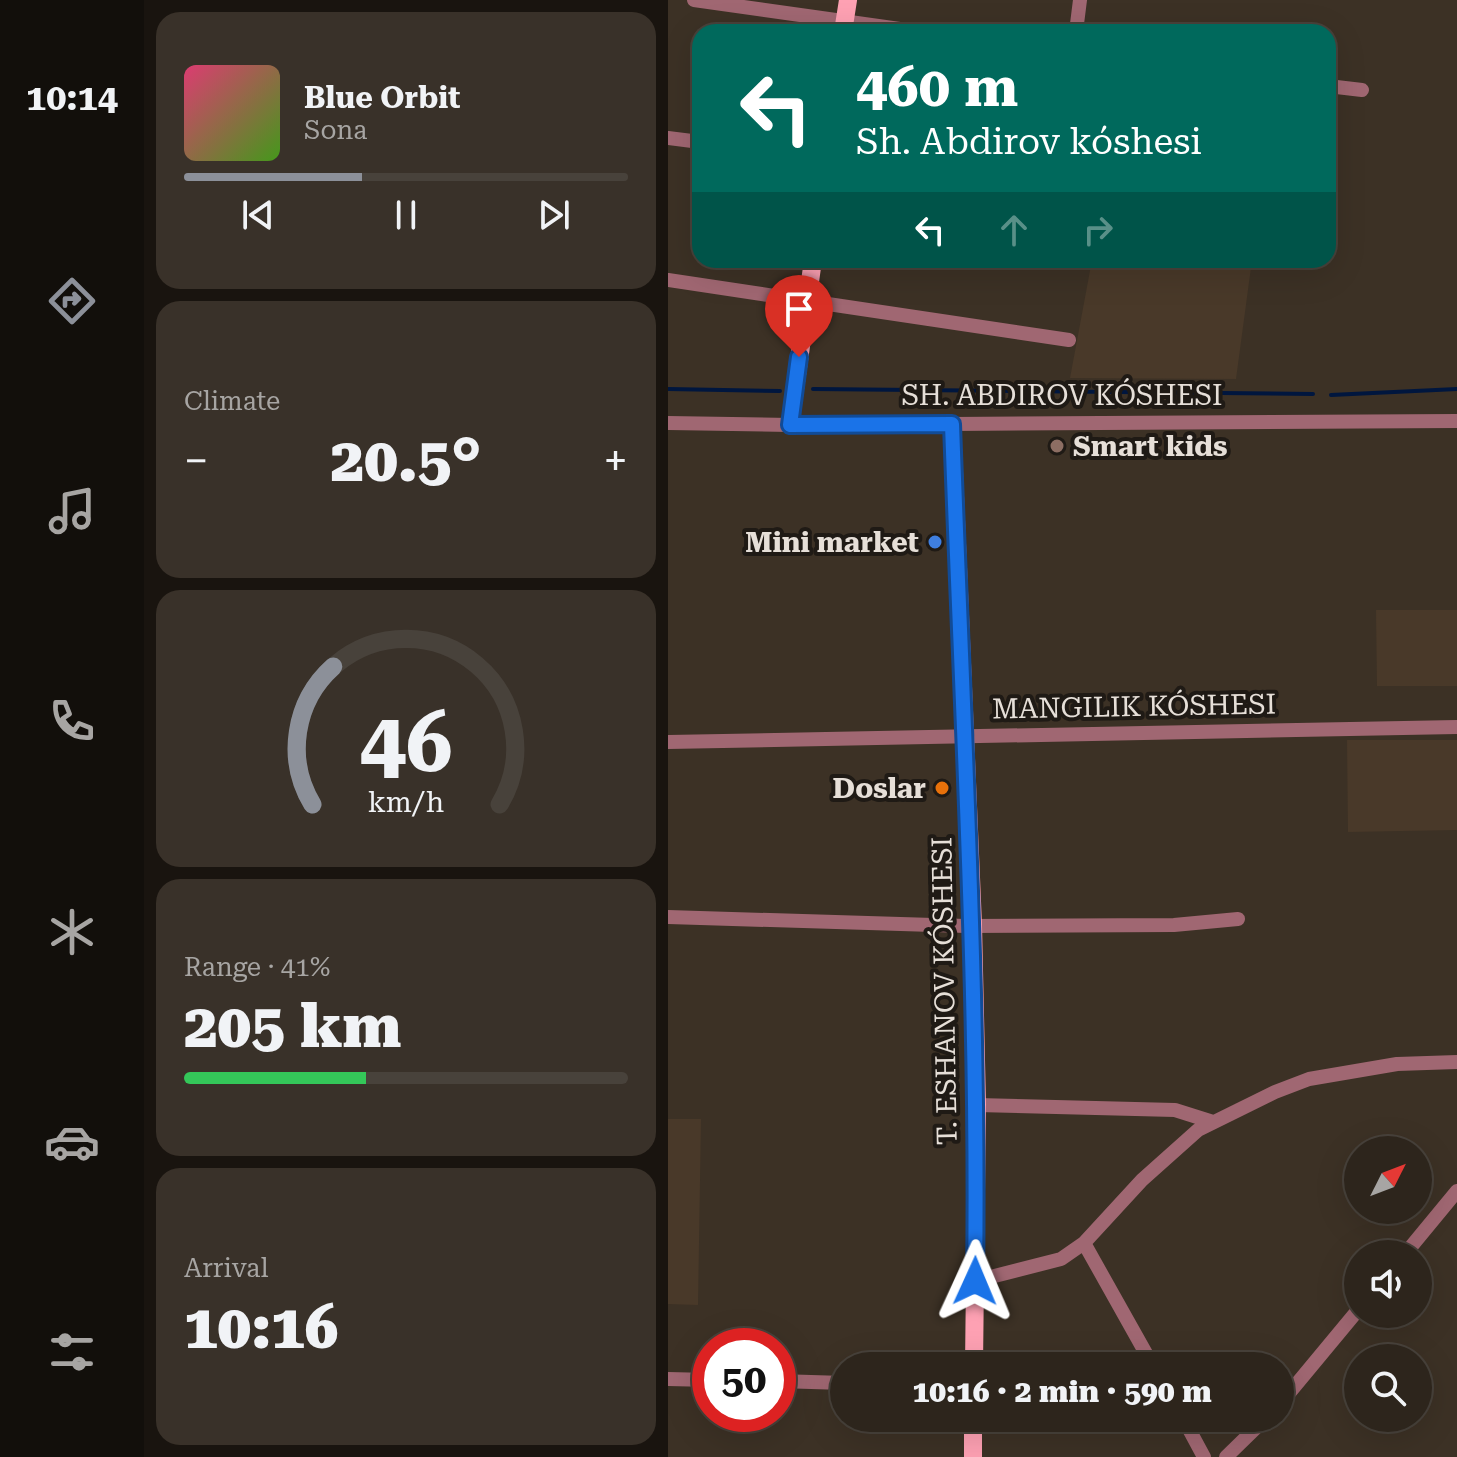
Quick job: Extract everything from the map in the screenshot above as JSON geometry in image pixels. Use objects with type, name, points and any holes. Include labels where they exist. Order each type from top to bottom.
[{"type":"main road","points":[[844,24],[848,0]]},
{"type":"main road","points":[[790,425],[812,268]]},
{"type":"main road","name":"SH. ABDIROV KÓSHESI","points":[[790,425],[952,424]]},
{"type":"main road","name":"T. ESHANOV KÓSHESI","points":[[952,424],[973,925],[977,1105],[974,1352]]},
{"type":"main road","points":[[973,1432],[973,1457]]},
{"type":"street","points":[[694,0],[827,24]]},
{"type":"street","points":[[1077,24],[1080,0]]},
{"type":"street","points":[[1336,87],[1362,90]]},
{"type":"street","points":[[668,138],[692,141]]},
{"type":"street","points":[[668,280],[1069,340]]},
{"type":"street","name":"SH. ABDIROV KÓSHESI","points":[[952,424],[1457,421]]},
{"type":"street","name":"SH. ABDIROV KÓSHESI","points":[[668,423],[790,425]]},
{"type":"street","name":"MANGILIK KÓSHESI","points":[[668,742],[1457,727]]},
{"type":"street","points":[[668,917],[973,925],[1174,925],[1238,919]]},
{"type":"street","points":[[975,1281],[1061,1259],[1084,1243],[1142,1180],[1198,1130],[1275,1092],[1309,1079],[1397,1064],[1457,1062]]},
{"type":"street","points":[[977,1105],[1175,1110],[1213,1122]]},
{"type":"street","points":[[1417,1240],[1457,1191]]},
{"type":"street","points":[[1084,1243],[1145,1352]]},
{"type":"street","points":[[1294,1387],[1344,1327]]},
{"type":"street","points":[[668,1379],[692,1380]]},
{"type":"street","points":[[796,1382],[830,1383]]},
{"type":"street","points":[[1191,1432],[1204,1457]]},
{"type":"street","points":[[1226,1457],[1252,1432]]},
{"type":"shaded area","points":[[1091,268],[1251,268],[1236,379],[1070,378]]},
{"type":"shaded area","points":[[1376,610],[1457,610],[1457,686],[1377,686]]},
{"type":"shaded area","points":[[1347,740],[1457,740],[1457,830],[1348,832]]},
{"type":"shaded area","points":[[668,1119],[701,1119],[698,1305],[668,1304]]},
{"type":"waterway","points":[[668,389],[780,391]]},
{"type":"waterway","points":[[813,389],[1313,394]]},
{"type":"waterway","points":[[1331,395],[1457,389]]},
{"type":"place","name":"Smart kids","points":[[1057,446]]},
{"type":"place","name":"Mini market","points":[[935,542]]},
{"type":"place","name":"Doslar","points":[[942,788]]},
{"type":"route","points":[[799,357],[790,425],[952,424],[973,925],[977,1105],[975,1281]]}]
